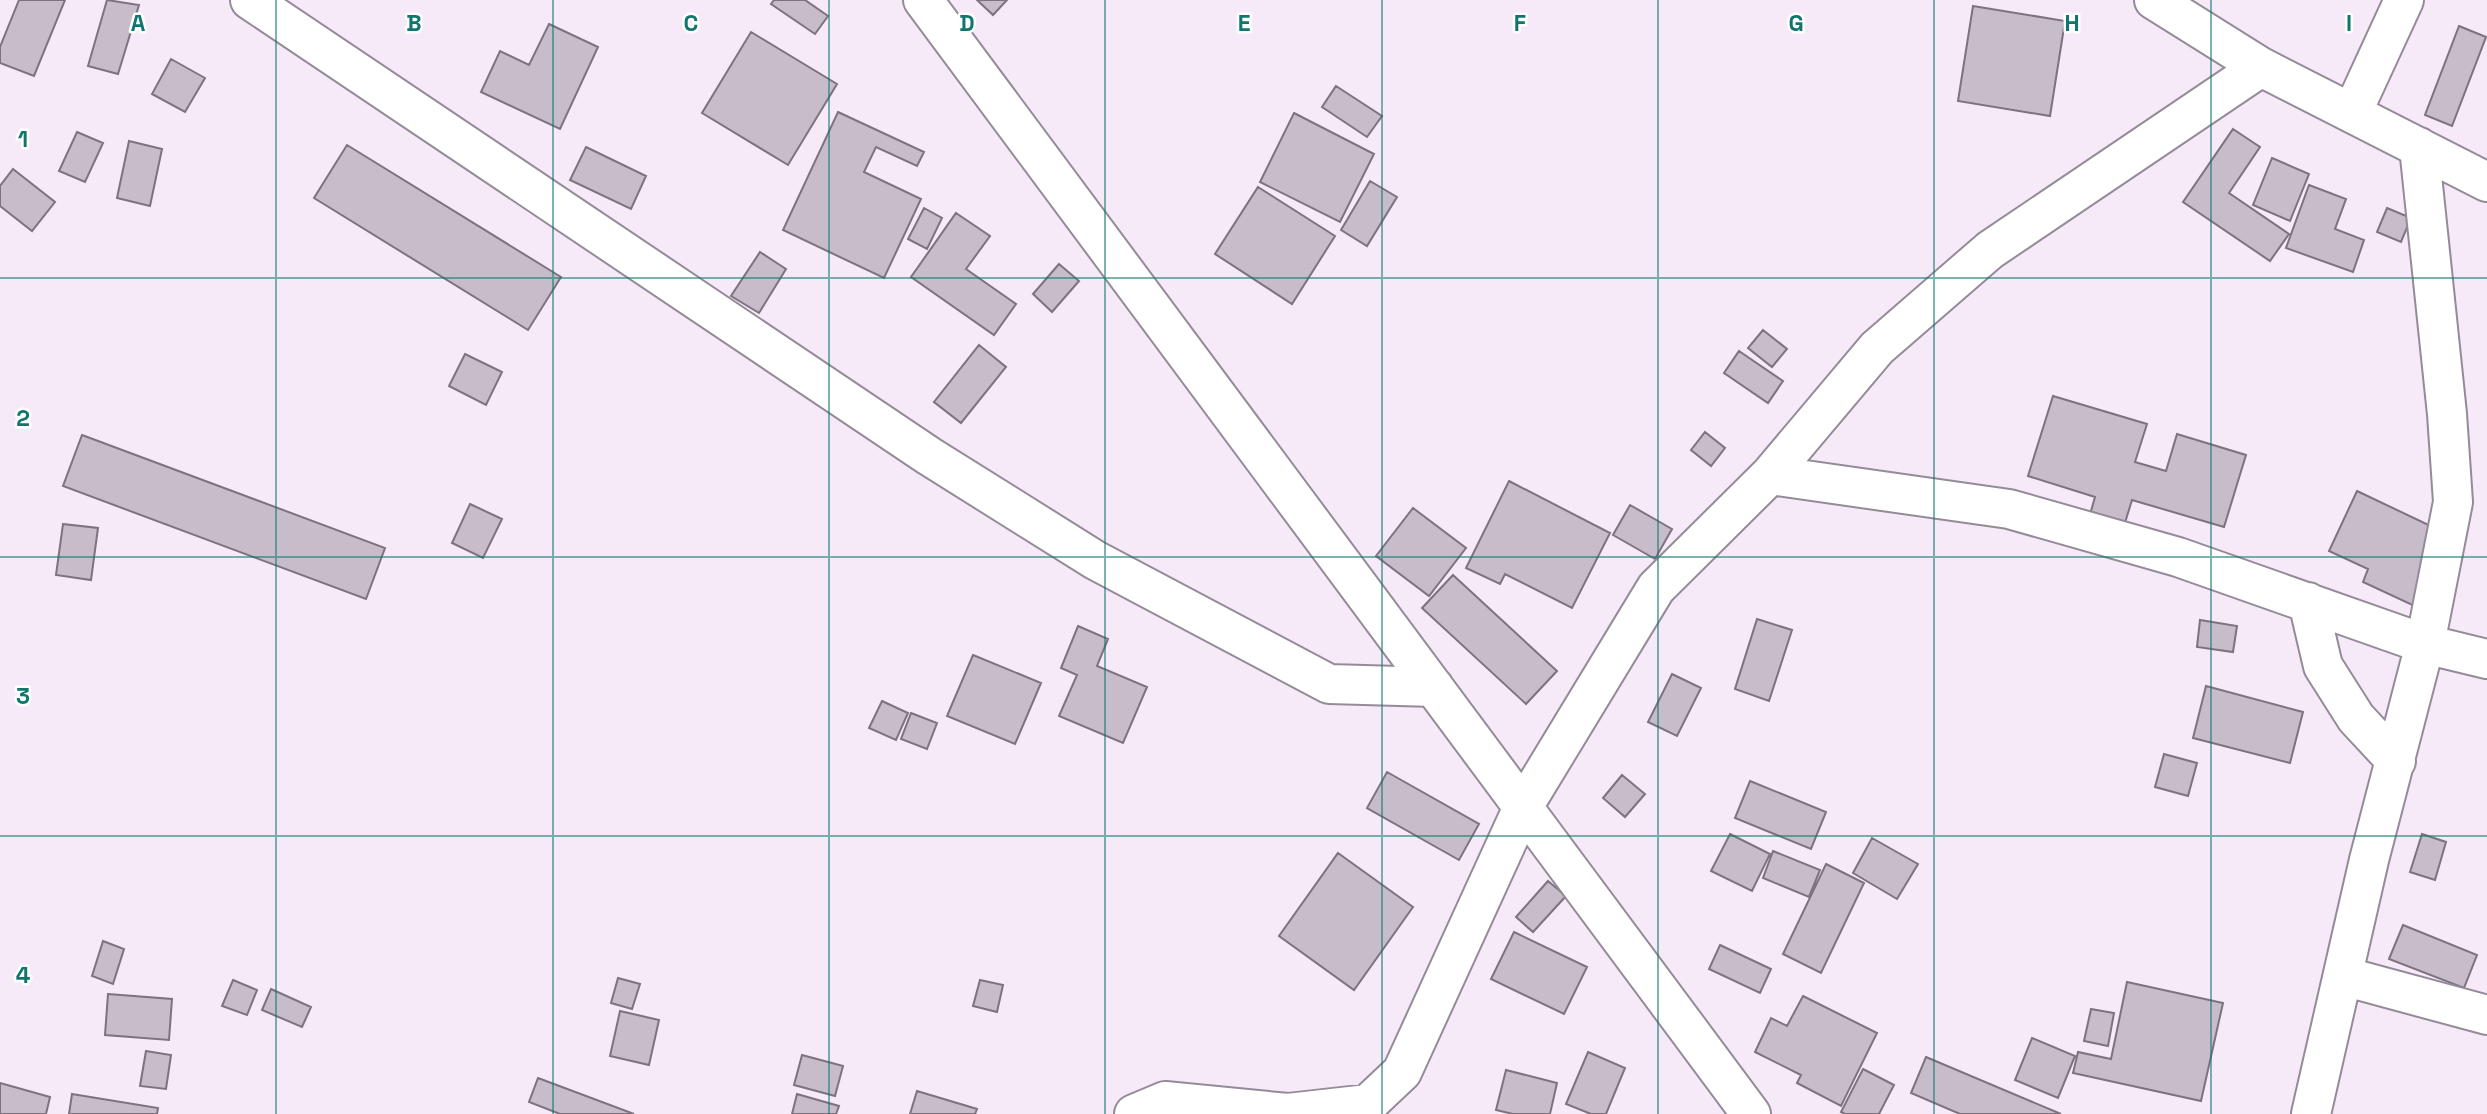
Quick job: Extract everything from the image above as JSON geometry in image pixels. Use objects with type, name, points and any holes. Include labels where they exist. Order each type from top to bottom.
[{"type":"street","points":[[250,0],[929,456],[1095,560],[1329,684],[1434,687]]},
{"type":"street","points":[[923,0],[1751,1114]]},
{"type":"street","points":[[2154,0],[2261,67],[2487,182]]},
{"type":"street","points":[[2352,113],[2404,0]]},
{"type":"street","points":[[1134,1114],[1165,1101],[1288,1113],[1368,1109],[1402,1072],[1523,807],[1656,588],[1770,475],[1877,348],[1990,250],[2261,67]]},
{"type":"street","points":[[2311,1114],[2369,860],[2426,644],[2453,502],[2447,414],[2419,147]]},
{"type":"street","points":[[1770,475],[2009,509],[2178,557],[2426,644],[2487,659]]},
{"type":"street","points":[[2308,602],[2323,666],[2356,718],[2396,761]]},
{"type":"street","points":[[2343,976],[2487,1015]]},
{"type":"building","points":[[19,0],[65,0],[34,76],[0,63],[0,47]]},
{"type":"building","points":[[107,0],[139,5],[118,74],[88,66]]},
{"type":"building","points":[[774,0],[805,0],[828,16],[815,34],[771,4]]},
{"type":"building","points":[[977,0],[1007,0],[993,15]]},
{"type":"building","points":[[1973,6],[2065,21],[2050,116],[1958,101]]},
{"type":"building","points":[[549,24],[598,47],[560,129],[481,92],[500,51],[529,65]]},
{"type":"building","points":[[2459,26],[2486,37],[2452,126],[2425,115]]},
{"type":"building","points":[[751,32],[837,84],[788,165],[702,113]]},
{"type":"building","points":[[171,59],[205,78],[185,112],[152,94]]},
{"type":"building","points":[[1336,86],[1382,116],[1367,137],[1322,107]]},
{"type":"building","points":[[838,112],[924,152],[917,166],[876,147],[864,172],[921,199],[884,278],[783,230]]},
{"type":"building","points":[[1294,113],[1374,154],[1340,222],[1260,182]]},
{"type":"building","points":[[2233,129],[2260,147],[2229,193],[2289,234],[2270,261],[2183,202]]},
{"type":"building","points":[[77,132],[103,143],[85,182],[59,171]]},
{"type":"building","points":[[129,141],[162,149],[150,206],[117,198]]},
{"type":"building","points":[[347,145],[561,277],[528,330],[314,198]]},
{"type":"building","points":[[586,147],[646,176],[631,209],[570,180]]},
{"type":"building","points":[[2272,158],[2309,174],[2290,221],[2253,205]]},
{"type":"building","points":[[13,169],[55,202],[32,231],[0,206],[0,186]]},
{"type":"building","points":[[1370,181],[1397,197],[1367,246],[1341,230]]},
{"type":"building","points":[[2309,185],[2346,199],[2335,229],[2364,240],[2353,272],[2286,248]]},
{"type":"building","points":[[1258,187],[1335,236],[1292,304],[1215,254]]},
{"type":"building","points":[[924,208],[942,218],[927,249],[908,239]]},
{"type":"building","points":[[2387,208],[2411,218],[2401,242],[2377,232]]},
{"type":"building","points":[[956,213],[990,236],[966,269],[1016,304],[994,335],[911,277]]},
{"type":"building","points":[[760,252],[786,269],[759,313],[731,296]]},
{"type":"building","points":[[1059,264],[1079,281],[1052,312],[1033,294]]},
{"type":"building","points":[[1763,330],[1787,349],[1772,367],[1748,348]]},
{"type":"building","points":[[979,345],[1006,367],[961,423],[934,402]]},
{"type":"building","points":[[1739,351],[1783,381],[1768,403],[1724,373]]},
{"type":"building","points":[[465,354],[502,372],[486,405],[449,386]]},
{"type":"building","points":[[2053,396],[2147,424],[2135,462],[2166,471],[2177,434],[2246,455],[2224,527],[2132,500],[2119,542],[2085,532],[2095,497],[2028,476]]},
{"type":"building","points":[[1705,432],[1725,448],[1711,466],[1691,450]]},
{"type":"building","points":[[82,435],[385,548],[366,599],[63,486]]},
{"type":"building","points":[[1509,481],[1610,533],[1572,608],[1505,574],[1500,584],[1466,568]]},
{"type":"building","points":[[2357,491],[2456,538],[2423,610],[2363,582],[2368,569],[2329,551]]},
{"type":"building","points":[[470,504],[502,519],[483,558],[452,543]]},
{"type":"building","points":[[1630,505],[1672,529],[1655,559],[1613,535]]},
{"type":"building","points":[[1413,508],[1466,548],[1429,596],[1376,556]]},
{"type":"building","points":[[63,524],[98,528],[91,580],[56,575]]},
{"type":"building","points":[[1453,575],[1557,671],[1526,704],[1422,608]]},
{"type":"building","points":[[1757,619],[1792,630],[1769,701],[1735,689]]},
{"type":"building","points":[[2200,620],[2237,626],[2233,652],[2197,647]]},
{"type":"building","points":[[1078,626],[1108,639],[1097,666],[1147,687],[1123,743],[1059,716],[1077,675],[1061,668]]},
{"type":"building","points":[[973,655],[1041,683],[1015,744],[947,716]]},
{"type":"building","points":[[1672,674],[1701,688],[1677,736],[1648,722]]},
{"type":"building","points":[[2206,686],[2303,712],[2290,763],[2193,738]]},
{"type":"building","points":[[882,701],[908,713],[896,740],[869,728]]},
{"type":"building","points":[[911,713],[937,723],[927,749],[901,739]]},
{"type":"building","points":[[2164,754],[2197,763],[2188,796],[2155,787]]},
{"type":"building","points":[[1387,772],[1479,824],[1459,860],[1367,808]]},
{"type":"building","points":[[1622,775],[1645,794],[1625,817],[1603,798]]},
{"type":"building","points":[[1750,781],[1826,812],[1811,849],[1735,818]]},
{"type":"building","points":[[1730,834],[1770,854],[1752,891],[1711,871]]},
{"type":"building","points":[[2422,834],[2446,842],[2435,880],[2410,872]]},
{"type":"building","points":[[1872,838],[1918,864],[1897,899],[1853,873]]},
{"type":"building","points":[[1773,851],[1820,870],[1809,897],[1763,878]]},
{"type":"building","points":[[1338,853],[1413,907],[1354,990],[1279,936]]},
{"type":"building","points":[[1826,864],[1864,883],[1821,973],[1783,954]]},
{"type":"building","points":[[1548,881],[1566,896],[1533,932],[1516,917]]},
{"type":"building","points":[[2403,925],[2477,955],[2464,988],[2389,959]]},
{"type":"building","points":[[1514,932],[1587,967],[1564,1014],[1491,979]]},
{"type":"building","points":[[103,941],[124,949],[113,984],[92,976]]},
{"type":"building","points":[[1720,945],[1771,969],[1760,993],[1709,969]]},
{"type":"building","points":[[618,978],[640,984],[632,1009],[611,1003]]},
{"type":"building","points":[[233,980],[257,990],[247,1015],[222,1006]]},
{"type":"building","points":[[980,980],[1003,985],[997,1012],[973,1006]]},
{"type":"building","points":[[2127,982],[2223,1003],[2201,1101],[2073,1073],[2078,1052],[2111,1059]]},
{"type":"building","points":[[271,989],[311,1007],[302,1027],[262,1010]]},
{"type":"building","points":[[108,994],[172,999],[169,1040],[105,1035]]},
{"type":"building","points":[[1803,996],[1877,1033],[1841,1106],[1797,1083],[1801,1075],[1755,1052],[1771,1018],[1787,1026]]},
{"type":"building","points":[[2091,1009],[2114,1013],[2108,1046],[2084,1041]]},
{"type":"building","points":[[620,1011],[659,1020],[649,1065],[610,1056]]},
{"type":"building","points":[[2032,1038],[2075,1056],[2058,1098],[2015,1080]]},
{"type":"building","points":[[146,1051],[171,1055],[166,1089],[140,1086]]},
{"type":"building","points":[[1588,1052],[1625,1068],[1606,1114],[1591,1114],[1566,1104]]},
{"type":"building","points":[[802,1055],[843,1066],[835,1096],[794,1085]]},
{"type":"building","points":[[1926,1057],[2061,1114],[1960,1114],[1911,1093]]},
{"type":"building","points":[[1863,1069],[1894,1085],[1879,1114],[1845,1114],[1841,1112]]},
{"type":"building","points":[[1506,1070],[1557,1083],[1550,1114],[1513,1114],[1496,1110]]},
{"type":"building","points":[[538,1078],[634,1114],[560,1114],[529,1102]]},
{"type":"building","points":[[0,1083],[50,1097],[46,1114],[0,1114]]},
{"type":"building","points":[[917,1091],[977,1109],[975,1114],[910,1114]]},
{"type":"building","points":[[72,1094],[158,1108],[157,1114],[69,1114]]},
{"type":"building","points":[[797,1094],[839,1106],[836,1114],[792,1114]]}]
